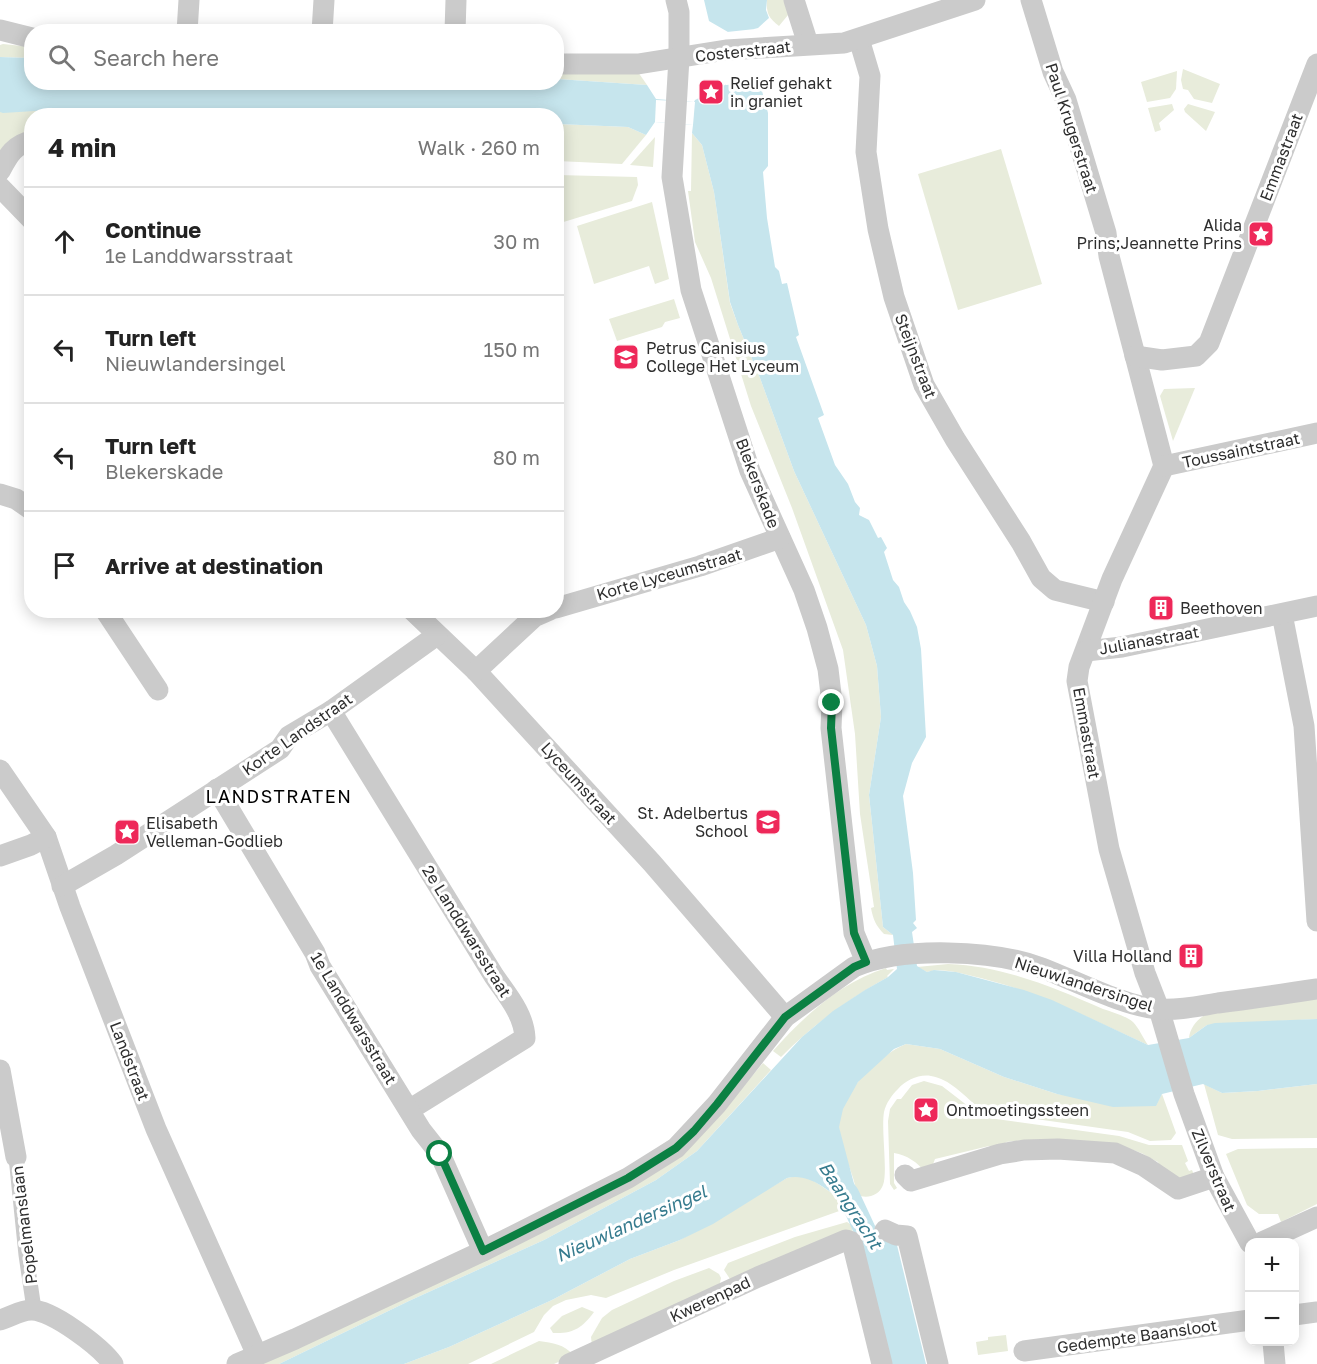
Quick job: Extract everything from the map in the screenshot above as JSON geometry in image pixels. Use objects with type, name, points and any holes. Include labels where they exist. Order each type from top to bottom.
[{"type":"street","points":[[188,24],[189,0]]},
{"type":"street","points":[[322,24],[324,0]]},
{"type":"street","points":[[455,24],[456,0]]},
{"type":"street","name":"Blekerskade","points":[[676,0],[679,12],[679,58],[672,177],[691,290],[750,471],[804,590],[828,669],[832,703],[831,728],[852,923],[854,933],[874,961]]},
{"type":"street","points":[[794,0],[808,44]]},
{"type":"street","points":[[859,39],[975,0]]},
{"type":"street","name":"Paul Krugerstraat","points":[[1031,0],[1053,72],[1066,100],[1106,233],[1108,256],[1164,466]]},
{"type":"street","points":[[0,30],[24,36]]},
{"type":"street","name":"Costerstraat","points":[[564,64],[638,64],[726,50],[844,43],[859,39]]},
{"type":"street","name":"Steijnstraat","points":[[859,39],[870,76],[866,152],[878,229],[894,297],[924,385],[1041,578],[1055,590],[1104,602]]},
{"type":"street","name":"Emmastraat","points":[[1135,356],[1162,360],[1196,356],[1209,343],[1317,64]]},
{"type":"street","points":[[0,171],[10,153],[24,142]]},
{"type":"street","points":[[0,187],[24,212]]},
{"type":"street","name":"Toussaintstraat","points":[[1164,466],[1317,433]]},
{"type":"street","name":"Emmastraat","points":[[1164,466],[1104,602],[1079,667],[1077,681],[1109,849],[1144,973],[1167,1036]]},
{"type":"street","points":[[0,494],[16,499],[24,504]]},
{"type":"street","name":"Korte Lyceumstraat","points":[[564,606],[700,566],[780,538]]},
{"type":"street","name":"Julianastraat","points":[[1086,651],[1122,647],[1317,606]]},
{"type":"street","points":[[1282,614],[1304,726],[1317,921]]},
{"type":"street","points":[[110,618],[158,690]]},
{"type":"street","name":"Lyceumstraat","points":[[420,618],[476,671],[652,863],[785,1017]]},
{"type":"street","points":[[476,671],[533,618]]},
{"type":"street","name":"Korte Landstraat","points":[[62,886],[116,855],[280,749],[289,736],[331,711],[437,635]]},
{"type":"street","name":"2e Landdwarsstraat","points":[[331,711],[525,1026],[525,1038],[409,1110]]},
{"type":"street","name":"Landstraat","points":[[0,770],[46,837],[62,886],[156,1130],[257,1355]]},
{"type":"street","name":"1e Landdwarsstraat","points":[[217,789],[315,953],[320,966],[421,1130],[440,1154],[483,1251]]},
{"type":"street","points":[[0,856],[46,837]]},
{"type":"street","name":"Nieuwlandersingel","points":[[874,961],[922,954],[980,954],[1039,967],[1120,1000],[1159,1009],[1198,1006],[1317,989]]},
{"type":"street","points":[[237,1364],[296,1339],[483,1251],[628,1178],[676,1148],[717,1104],[785,1017],[854,967],[874,961]]},
{"type":"street","name":"Zilverstraat","points":[[1167,1036],[1184,1094],[1214,1177],[1247,1238]]},
{"type":"street","name":"Popelmanslaan","points":[[0,1070],[15,1157],[34,1309]]},
{"type":"street","points":[[905,1175],[911,1181],[1000,1154],[1024,1150],[1058,1149],[1115,1153],[1144,1166],[1178,1189],[1214,1177]]},
{"type":"street","points":[[1271,1238],[1317,1217]]},
{"type":"street","points":[[885,1230],[907,1236],[938,1364]]},
{"type":"street","name":"Kwerenpad","points":[[569,1364],[758,1277],[846,1240],[852,1242],[882,1364]]},
{"type":"street","points":[[0,1320],[34,1309],[89,1339],[112,1364]]},
{"type":"street","points":[[1299,1314],[1317,1312]]},
{"type":"street","name":"Gedempte Baansloot","points":[[1024,1351],[1245,1321]]},
{"type":"street","points":[[1273,1346],[1275,1364]]},
{"type":"green space","points":[[767,0],[788,0],[788,15],[779,26],[769,15]]},
{"type":"green space","points":[[0,45],[24,46],[24,58],[0,57]]},
{"type":"green space","points":[[564,69],[638,72],[647,85],[564,79]]},
{"type":"green space","points":[[1183,69],[1220,84],[1212,103],[1194,99],[1188,90],[1183,89],[1181,80]]},
{"type":"green space","points":[[1177,71],[1176,89],[1170,98],[1147,102],[1141,82]]},
{"type":"green space","points":[[1172,104],[1174,110],[1159,123],[1161,130],[1155,132],[1148,108]]},
{"type":"green space","points":[[1188,104],[1215,112],[1206,131],[1185,112],[1184,109]]},
{"type":"green space","points":[[24,111],[24,137],[0,152],[0,112]]},
{"type":"green space","points":[[564,124],[628,127],[646,135],[622,164],[564,161]]},
{"type":"green space","points":[[692,133],[702,145],[714,192],[730,303],[794,471],[866,625],[877,666],[881,717],[869,795],[883,927],[893,935],[884,934],[881,931],[875,922],[871,908],[874,907],[860,814],[855,734],[843,650],[792,508],[751,406],[711,278],[695,242],[688,191],[691,191]]},
{"type":"green space","points":[[655,137],[653,167],[630,165]]},
{"type":"green space","points":[[1001,149],[1042,284],[958,310],[918,174]]},
{"type":"green space","points":[[564,175],[637,177],[638,185],[632,201],[564,222]]},
{"type":"green space","points":[[652,202],[669,279],[655,284],[649,266],[594,284],[577,226]]},
{"type":"green space","points":[[674,299],[680,318],[665,322],[662,327],[617,341],[609,319]]},
{"type":"green space","points":[[1195,388],[1173,441],[1160,396],[1164,389]]},
{"type":"green space","points":[[948,964],[1008,973],[1119,1014],[1133,1022],[1148,1045],[1060,1005],[1015,988],[942,970],[927,972],[917,967]]},
{"type":"green space","points":[[886,968],[887,970],[894,969],[888,977],[832,1013],[781,1057],[773,1051],[797,1025],[824,1002],[854,982]]},
{"type":"green space","points":[[1317,997],[1317,1019],[1207,1025],[1189,1038],[1196,1023],[1209,1013]]},
{"type":"green space","points":[[906,1044],[940,1049],[1004,1077],[1057,1094],[1155,1106],[1162,1094],[1176,1133],[1171,1140],[1150,1141],[1128,1132],[999,1114],[977,1106],[944,1080],[922,1076],[913,1078],[901,1086],[891,1097],[885,1109],[883,1129],[885,1171],[881,1189],[872,1196],[857,1195],[840,1137],[840,1115],[845,1102],[861,1078],[883,1057]]},
{"type":"green space","points":[[763,1063],[771,1070],[697,1151],[656,1180],[544,1240],[411,1300],[279,1364],[256,1364],[527,1236],[737,1094]]},
{"type":"green space","points":[[924,1081],[942,1086],[977,1113],[989,1118],[1119,1136],[1149,1145],[1182,1145],[1188,1161],[1185,1163],[1194,1175],[1182,1179],[1161,1170],[1158,1162],[1133,1150],[1118,1146],[1086,1141],[1037,1140],[1006,1142],[1001,1149],[996,1150],[989,1146],[935,1159],[930,1172],[926,1173],[912,1160],[894,1153],[894,1183],[897,1188],[894,1190],[890,1184],[888,1121],[890,1109],[912,1085]]},
{"type":"green space","points":[[1204,1084],[1222,1093],[1317,1084],[1317,1138],[1232,1139],[1218,1135]]},
{"type":"green space","points":[[1317,1148],[1317,1204],[1281,1222],[1278,1214],[1259,1214],[1247,1205],[1226,1154],[1238,1149]]},
{"type":"green space","points":[[797,1176],[811,1179],[845,1202],[842,1210],[674,1270],[606,1298],[591,1295],[566,1300],[553,1306],[544,1315],[534,1332],[468,1364],[404,1364],[449,1347],[552,1300],[630,1259],[680,1240],[787,1178]]},
{"type":"green space","points":[[847,1222],[852,1229],[851,1238],[730,1279],[724,1270],[728,1263],[795,1237]]},
{"type":"green space","points":[[709,1268],[719,1274],[721,1278],[719,1287],[592,1346],[591,1337],[602,1318],[612,1310],[674,1281]]},
{"type":"green space","points":[[582,1307],[594,1312],[585,1322],[572,1331],[553,1333],[550,1328],[562,1316]]},
{"type":"green space","points":[[1006,1335],[1008,1351],[978,1355],[976,1342],[988,1340],[988,1337]]},
{"type":"green space","points":[[539,1341],[562,1346],[573,1355],[554,1364],[491,1364]]},
{"type":"water","points":[[704,0],[767,0],[766,10],[769,18],[754,29],[751,82],[766,81],[762,91],[768,113],[768,166],[763,172],[775,267],[779,271],[782,284],[787,283],[799,335],[796,337],[824,415],[818,418],[835,465],[860,508],[859,515],[869,520],[878,538],[881,537],[887,548],[884,552],[893,580],[899,587],[917,627],[921,649],[926,737],[912,763],[903,796],[913,873],[916,920],[913,923],[917,928],[912,932],[917,966],[927,972],[934,970],[956,972],[1024,990],[1052,1000],[1148,1045],[1189,1038],[1207,1025],[1215,1023],[1317,1019],[1317,1084],[1222,1093],[1203,1084],[1162,1094],[1156,1106],[1113,1107],[1057,1094],[1004,1077],[940,1049],[906,1044],[894,1049],[858,1082],[843,1109],[839,1127],[857,1195],[845,1202],[810,1180],[787,1178],[713,1224],[680,1240],[630,1259],[552,1300],[449,1347],[404,1364],[279,1364],[411,1300],[544,1240],[656,1180],[697,1151],[802,1037],[833,1011],[897,969],[893,935],[883,927],[869,795],[881,717],[877,666],[866,625],[794,471],[730,302],[714,192],[702,145],[692,133],[693,125],[655,122],[646,135],[628,127],[564,124],[564,108],[24,108],[24,112],[3,113],[0,112],[0,57],[24,58],[24,90],[564,90],[564,79],[647,85],[656,99],[694,102],[727,84],[728,32],[709,21]]},
{"type":"water","points":[[870,1228],[896,1241],[926,1364],[892,1364],[858,1242],[859,1234]]},
{"type":"pier","points":[[755,29],[752,83],[726,85],[727,32]]},
{"type":"pier","points":[[656,100],[695,102],[693,125],[655,122]]},
{"type":"waterway","name":"Baangracht","points":[[833,1174],[848,1194],[868,1237],[884,1255]]},
{"type":"place","name":"Relief gehakt in graniet","points":[[711,92]]},
{"type":"place","name":"Alida Prins;Jeannette Prins","points":[[1261,234]]},
{"type":"place","name":"Petrus Canisius College Het Lyceum","points":[[626,357]]},
{"type":"place","name":"Beethoven","points":[[1161,608]]},
{"type":"place","name":"St. Adelbertus School","points":[[768,822]]},
{"type":"place","name":"Elisabeth Velleman-Godlieb","points":[[127,832]]},
{"type":"place","name":"Villa Holland","points":[[1191,956]]},
{"type":"place","name":"Ontmoetingssteen","points":[[926,1110]]},
{"type":"district","name":"LANDSTRATEN","points":[[279,796]]},
{"type":"route","points":[[440,1154],[483,1251],[628,1178],[676,1148],[717,1104],[785,1017],[854,967],[866,962],[854,933],[831,728],[832,703]]}]
